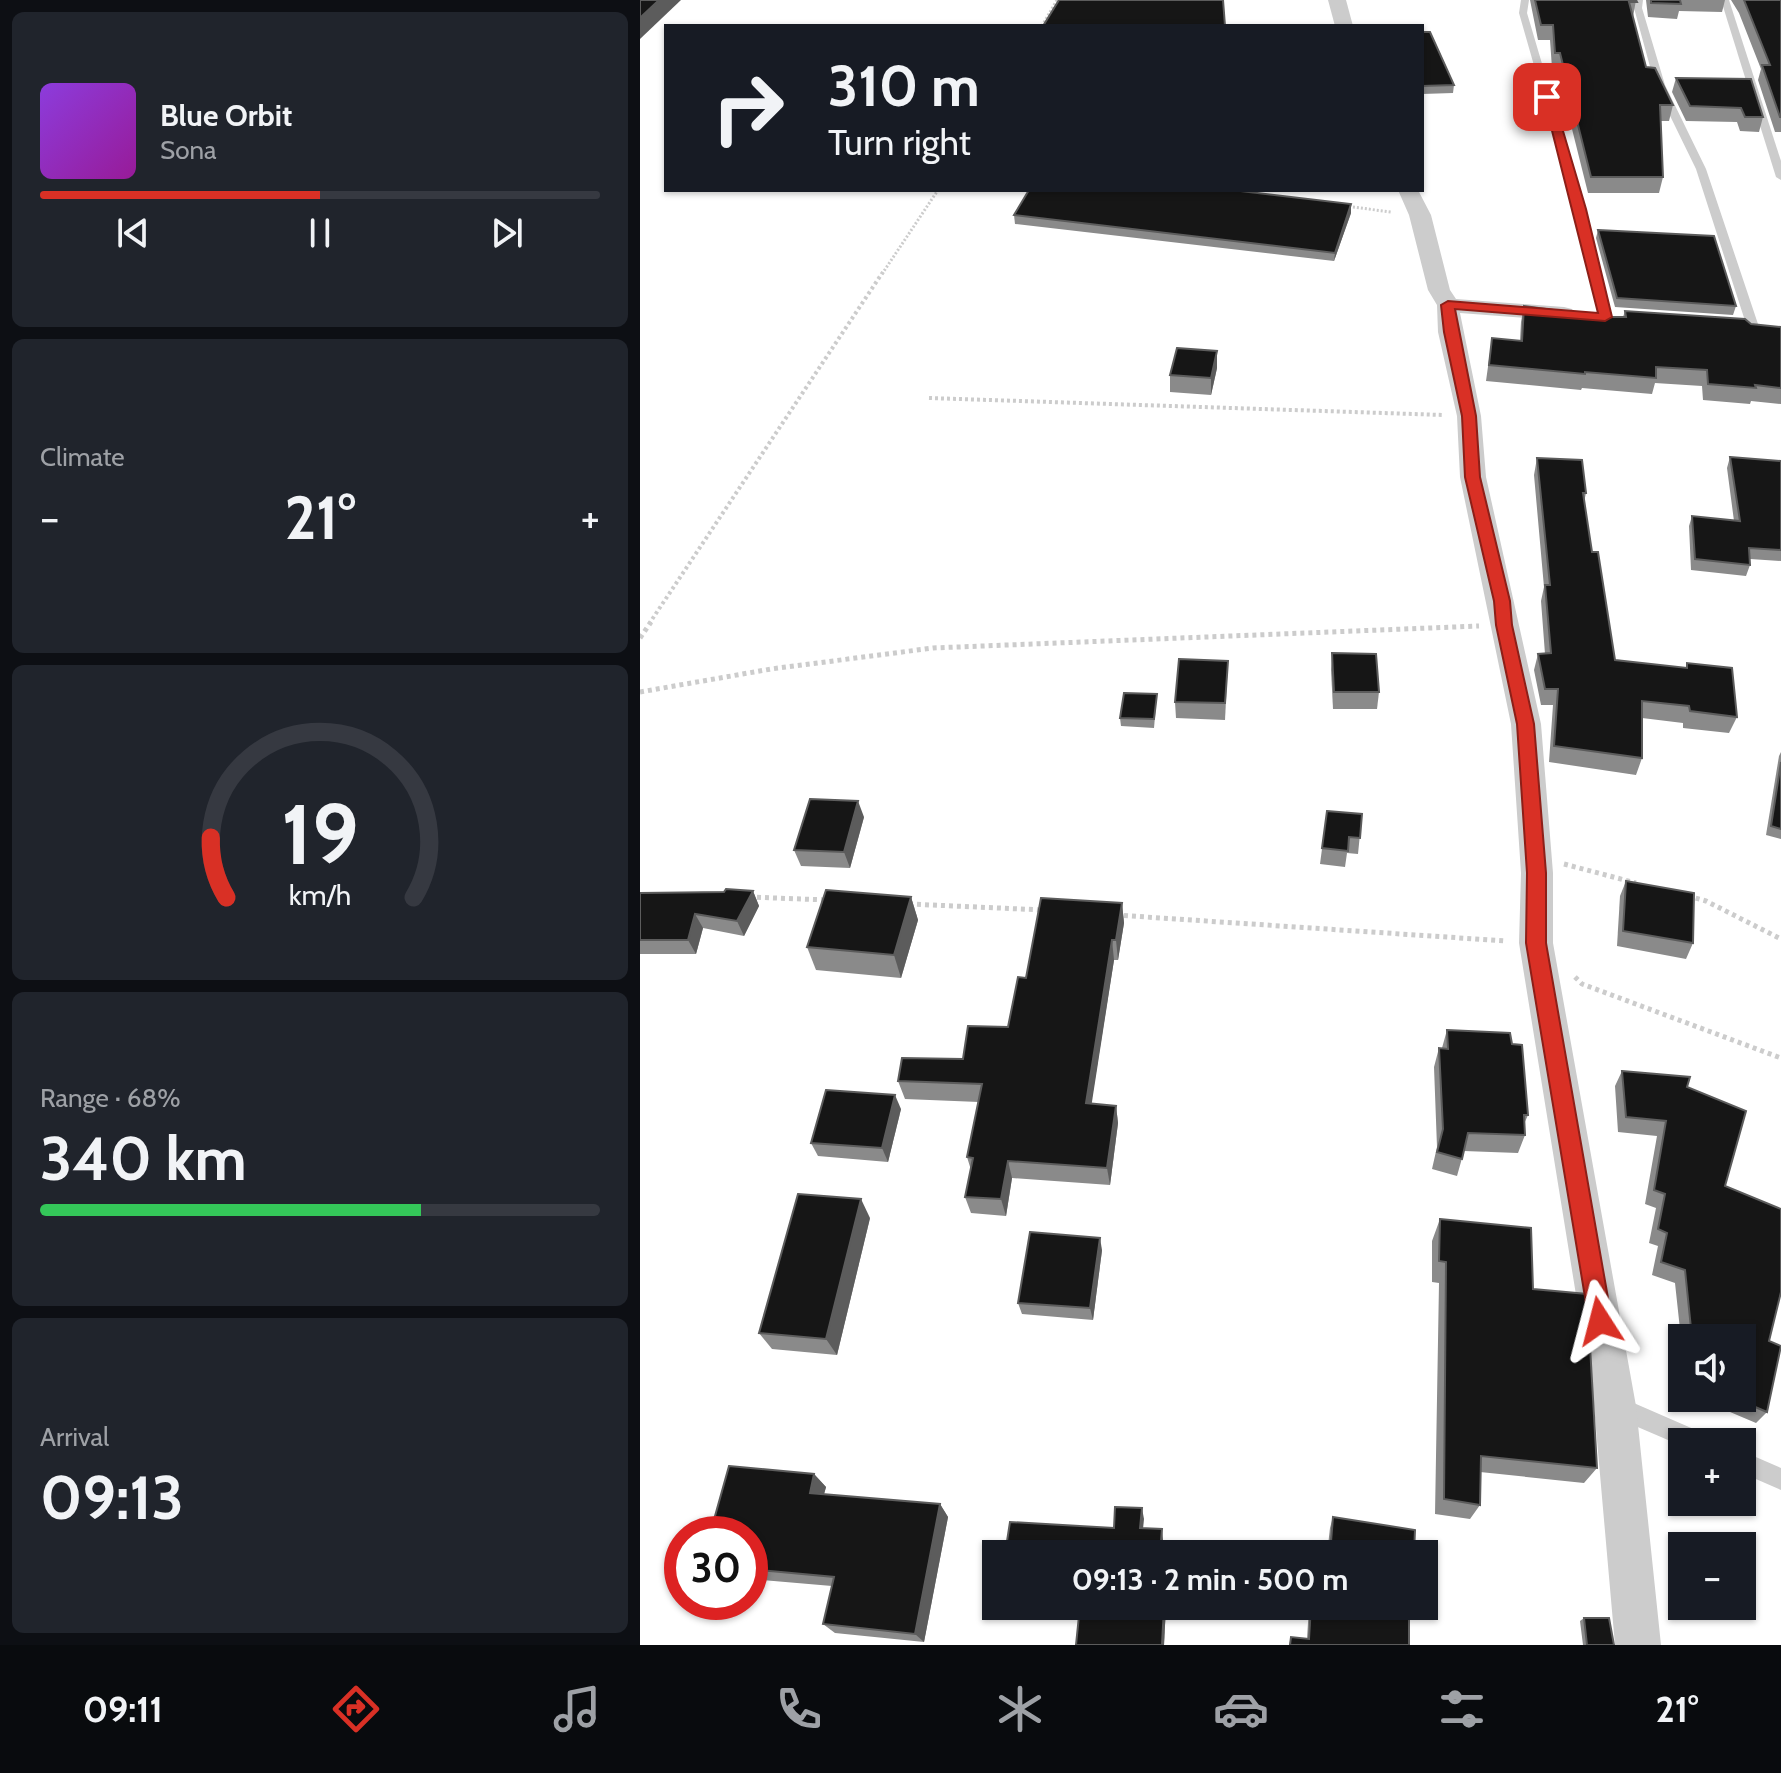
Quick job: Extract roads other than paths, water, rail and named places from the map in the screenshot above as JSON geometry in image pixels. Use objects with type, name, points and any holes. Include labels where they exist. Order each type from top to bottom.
[{"type":"street","points":[[1337,0],[1343,24]]},
{"type":"street","points":[[1409,192],[1420,215],[1439,290],[1448,305],[1450,332],[1469,416],[1473,477],[1526,724],[1536,857],[1536,943],[1615,1406],[1638,1645]]},
{"type":"street","points":[[1448,305],[1635,319]]},
{"type":"street","points":[[1723,325],[1781,328]]},
{"type":"lane","points":[[1525,0],[1523,13],[1580,209],[1605,317]]},
{"type":"lane","points":[[1639,0],[1638,8],[1660,85],[1701,169],[1753,327]]},
{"type":"lane","points":[[1725,0],[1781,177]]},
{"type":"lane","points":[[1615,1406],[1668,1429]]},
{"type":"lane","points":[[1756,1468],[1781,1479]]}]
